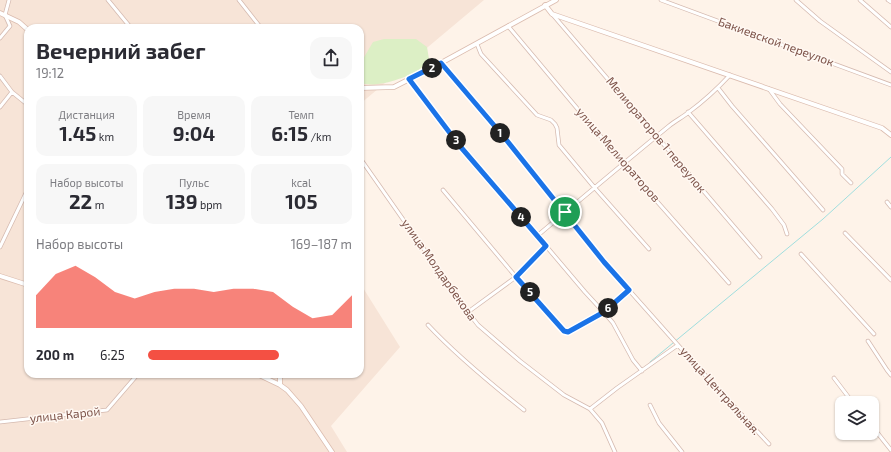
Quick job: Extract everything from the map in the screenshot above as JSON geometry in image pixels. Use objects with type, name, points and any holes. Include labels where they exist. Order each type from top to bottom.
[{"type":"street","points":[[0,38],[10,26],[5,16],[10,0]]},
{"type":"street","points":[[108,0],[128,24]]},
{"type":"street","points":[[239,0],[257,24]]},
{"type":"street","points":[[364,88],[394,87],[477,44],[556,0]]},
{"type":"street","name":"Бакиевской переулок","points":[[661,0],[891,85]]},
{"type":"street","points":[[796,0],[820,21],[891,72]]},
{"type":"street","points":[[860,0],[891,27]]},
{"type":"street","points":[[545,5],[552,14],[821,106],[882,128],[891,134]]},
{"type":"street","points":[[0,13],[19,22],[24,26]]},
{"type":"street","name":"Мелиораторов 1 переулок","points":[[552,14],[760,257]]},
{"type":"street","name":"улица Мелиораторов","points":[[508,26],[623,163],[729,283]]},
{"type":"street","points":[[477,44],[481,54],[537,115],[551,120],[555,124],[557,128],[559,145],[649,249]]},
{"type":"street","name":"улица Центральная.","points":[[441,63],[504,137],[604,262],[769,444]]},
{"type":"street","points":[[537,236],[623,163],[718,88],[730,75]]},
{"type":"street","points":[[0,76],[12,92],[24,102]]},
{"type":"street","points":[[409,79],[459,145],[613,323],[633,360],[642,371]]},
{"type":"street","points":[[718,88],[823,210]]},
{"type":"street","points":[[769,89],[780,104],[842,169],[842,174],[851,183]]},
{"type":"street","points":[[0,107],[12,92]]},
{"type":"street","points":[[688,112],[772,209],[784,224],[787,234]]},
{"type":"street","name":"улица Молдарбекова","points":[[364,164],[478,325],[564,395],[590,409],[602,423],[615,452]]},
{"type":"street","points":[[443,190],[516,277],[564,331],[568,332],[604,312],[629,290]]},
{"type":"street","points":[[0,247],[24,197]]},
{"type":"street","points":[[887,202],[891,207]]},
{"type":"street","points":[[845,233],[891,280]]},
{"type":"street","points":[[468,312],[516,277],[546,246]]},
{"type":"street","points":[[801,254],[874,334]]},
{"type":"street","points":[[0,276],[24,285]]},
{"type":"street","points":[[428,326],[479,374],[524,410]]},
{"type":"street","points":[[868,341],[891,375]]},
{"type":"street","points":[[590,409],[678,345]]},
{"type":"street","name":"улица Карой","points":[[0,422],[107,410],[135,378]]},
{"type":"street","points":[[265,378],[287,390],[301,406],[332,452]]},
{"type":"street","points":[[280,378],[280,385]]},
{"type":"street","points":[[834,378],[848,396]]},
{"type":"street","points":[[650,405],[659,423],[682,452]]},
{"type":"street","points":[[879,435],[891,450]]},
{"type":"shaded area","points":[[0,0],[484,0],[364,101],[364,24],[24,24],[24,378],[364,378],[364,289],[400,347],[331,426],[347,452],[0,452]]},
{"type":"green space","points":[[384,39],[416,39],[427,47],[429,59],[423,67],[408,76],[382,84],[366,84],[364,83],[364,57],[373,42]]},
{"type":"waterway","points":[[650,362],[823,219],[891,157]]},
{"type":"route","points":[[441,63],[565,212],[604,262],[629,290],[604,312],[568,332],[564,331],[516,277],[546,246],[459,145],[409,79],[441,63]]}]
